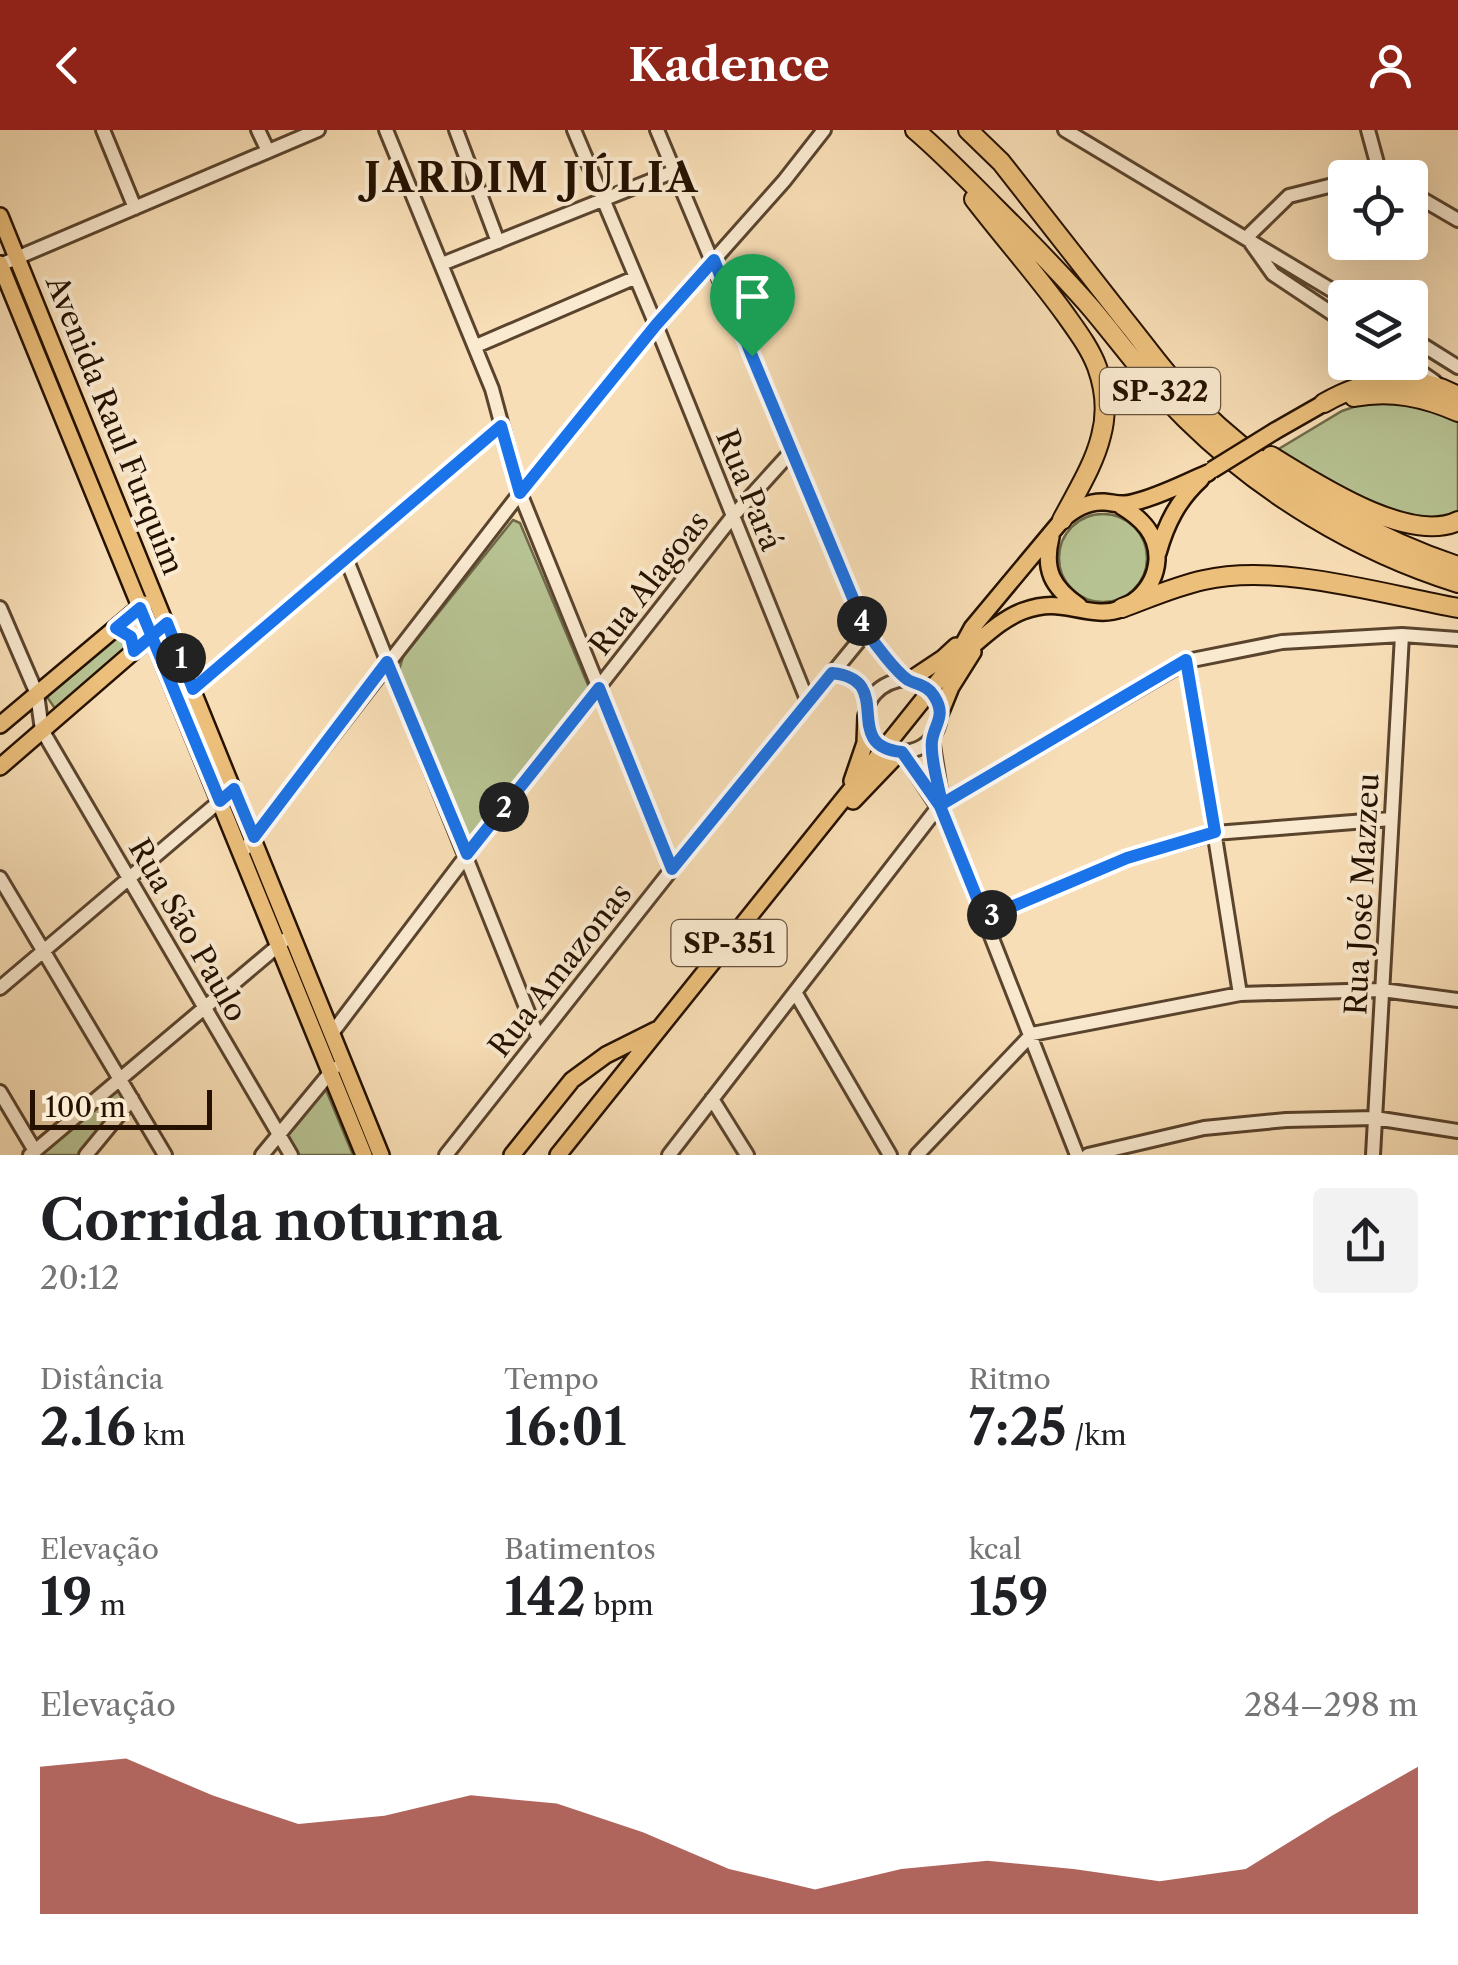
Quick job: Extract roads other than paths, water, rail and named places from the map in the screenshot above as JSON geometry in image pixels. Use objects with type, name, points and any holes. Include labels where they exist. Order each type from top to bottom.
[{"type":"highway","name":"SP-322","points":[[915,130],[1028,240],[1185,418],[1220,451],[1341,534],[1458,583]]},
{"type":"highway","name":"SP-322","points":[[968,130],[1001,162],[1166,371],[1242,446],[1335,511],[1386,538],[1458,566]]},
{"type":"highway","points":[[934,146],[1042,282],[1097,367],[1104,400],[1102,433],[1057,526]]},
{"type":"highway","name":"SP-351","points":[[1324,402],[1363,384],[1386,380],[1454,394]]},
{"type":"highway","points":[[1324,402],[1370,394],[1398,394],[1429,400],[1458,412]]},
{"type":"highway","points":[[1200,407],[1312,480],[1372,510],[1422,526],[1439,527],[1458,521]]},
{"type":"highway","points":[[1122,608],[1204,580],[1259,575],[1313,580],[1458,608]]},
{"type":"main road","name":"Avenida Raul Furquim","points":[[0,216],[381,1155]]},
{"type":"main road","name":"Avenida Raul Furquim","points":[[0,264],[364,1155]]},
{"type":"main road","points":[[30,336],[47,330]]},
{"type":"main road","points":[[41,365],[59,358]]},
{"type":"main road","name":"SP-351","points":[[558,1155],[841,802],[896,751],[930,691],[1057,526],[1074,510],[1089,504],[1121,506],[1210,472],[1324,402]]},
{"type":"main road","name":"SP-351","points":[[978,633],[1020,612],[1050,605],[1101,612],[1137,600],[1156,571],[1164,531],[1175,509],[1210,472]]},
{"type":"main road","points":[[1121,506],[1139,517],[1152,534],[1157,554]]},
{"type":"main road","points":[[1057,526],[1047,554],[1050,576],[1062,594],[1080,607]]},
{"type":"main road","points":[[0,725],[155,595]]},
{"type":"main road","points":[[0,767],[167,623]]},
{"type":"main road","points":[[909,680],[978,633]]},
{"type":"main road","points":[[940,714],[978,633]]},
{"type":"main road","points":[[841,802],[861,758],[867,710]]},
{"type":"main road","points":[[798,858],[896,751]]},
{"type":"main road","name":"SP-351","points":[[512,1155],[572,1080],[606,1055],[659,1028]]},
{"type":"street","points":[[103,130],[136,208]]},
{"type":"street","points":[[258,130],[268,151]]},
{"type":"street","points":[[0,264],[318,130]]},
{"type":"street","points":[[386,130],[492,389],[520,493],[672,869]]},
{"type":"street","points":[[456,130],[498,242]]},
{"type":"street","name":"Rua Pará","points":[[574,130],[808,702]]},
{"type":"street","points":[[658,130],[867,632],[909,680]]},
{"type":"street","points":[[241,854],[520,493],[656,325],[824,130]]},
{"type":"street","points":[[1065,130],[1328,287]]},
{"type":"street","points":[[1368,130],[1378,160]]},
{"type":"street","points":[[442,264],[675,171]]},
{"type":"street","points":[[1247,237],[1289,196],[1328,186]]},
{"type":"street","points":[[1428,202],[1458,220]]},
{"type":"street","points":[[1247,237],[1273,274],[1328,311]]},
{"type":"street","points":[[476,346],[634,278]]},
{"type":"street","points":[[1428,349],[1458,367]]},
{"type":"street","points":[[1428,377],[1454,394]]},
{"type":"street","points":[[193,689],[501,426]]},
{"type":"street","name":"Rua Alagoas","points":[[332,1034],[467,854],[732,516],[791,452]]},
{"type":"street","points":[[346,558],[538,1037]]},
{"type":"street","points":[[0,608],[37,694],[42,730]]},
{"type":"street","points":[[116,628],[131,637],[134,651]]},
{"type":"street","name":"Rua Amazonas","points":[[446,1155],[672,869],[867,632]]},
{"type":"street","points":[[669,1155],[942,809],[1186,660],[1282,642],[1402,635],[1458,640]]},
{"type":"street","name":"Rua José Mazzeu","points":[[1372,1155],[1402,635]]},
{"type":"street","points":[[1186,660],[1240,994]]},
{"type":"street","points":[[832,673],[845,674],[864,688],[868,728],[875,739],[896,751],[942,809]]},
{"type":"street","points":[[867,710],[875,692],[896,680],[920,683],[936,698],[940,714],[932,739],[912,752],[896,751]]},
{"type":"street","name":"Rua São Paulo","points":[[42,730],[291,1155]]},
{"type":"street","points":[[932,739],[942,809],[1077,1155]]},
{"type":"street","points":[[0,988],[234,789]]},
{"type":"street","points":[[985,918],[1127,858],[1215,832],[1391,819]]},
{"type":"street","points":[[0,878],[165,1155]]},
{"type":"street","points":[[0,1092],[33,1153],[292,934]]},
{"type":"street","points":[[917,1155],[1032,1034],[1240,994],[1382,990],[1458,1000]]},
{"type":"street","points":[[795,992],[890,1155]]},
{"type":"street","points":[[262,1155],[342,1059]]},
{"type":"street","points":[[86,1155],[132,1099]]},
{"type":"street","points":[[712,1099],[747,1155]]},
{"type":"street","points":[[1088,1155],[1204,1128],[1286,1120],[1374,1118],[1458,1131]]},
{"type":"district","name":"JARDIM JÚLIA","points":[[532,177]]}]
